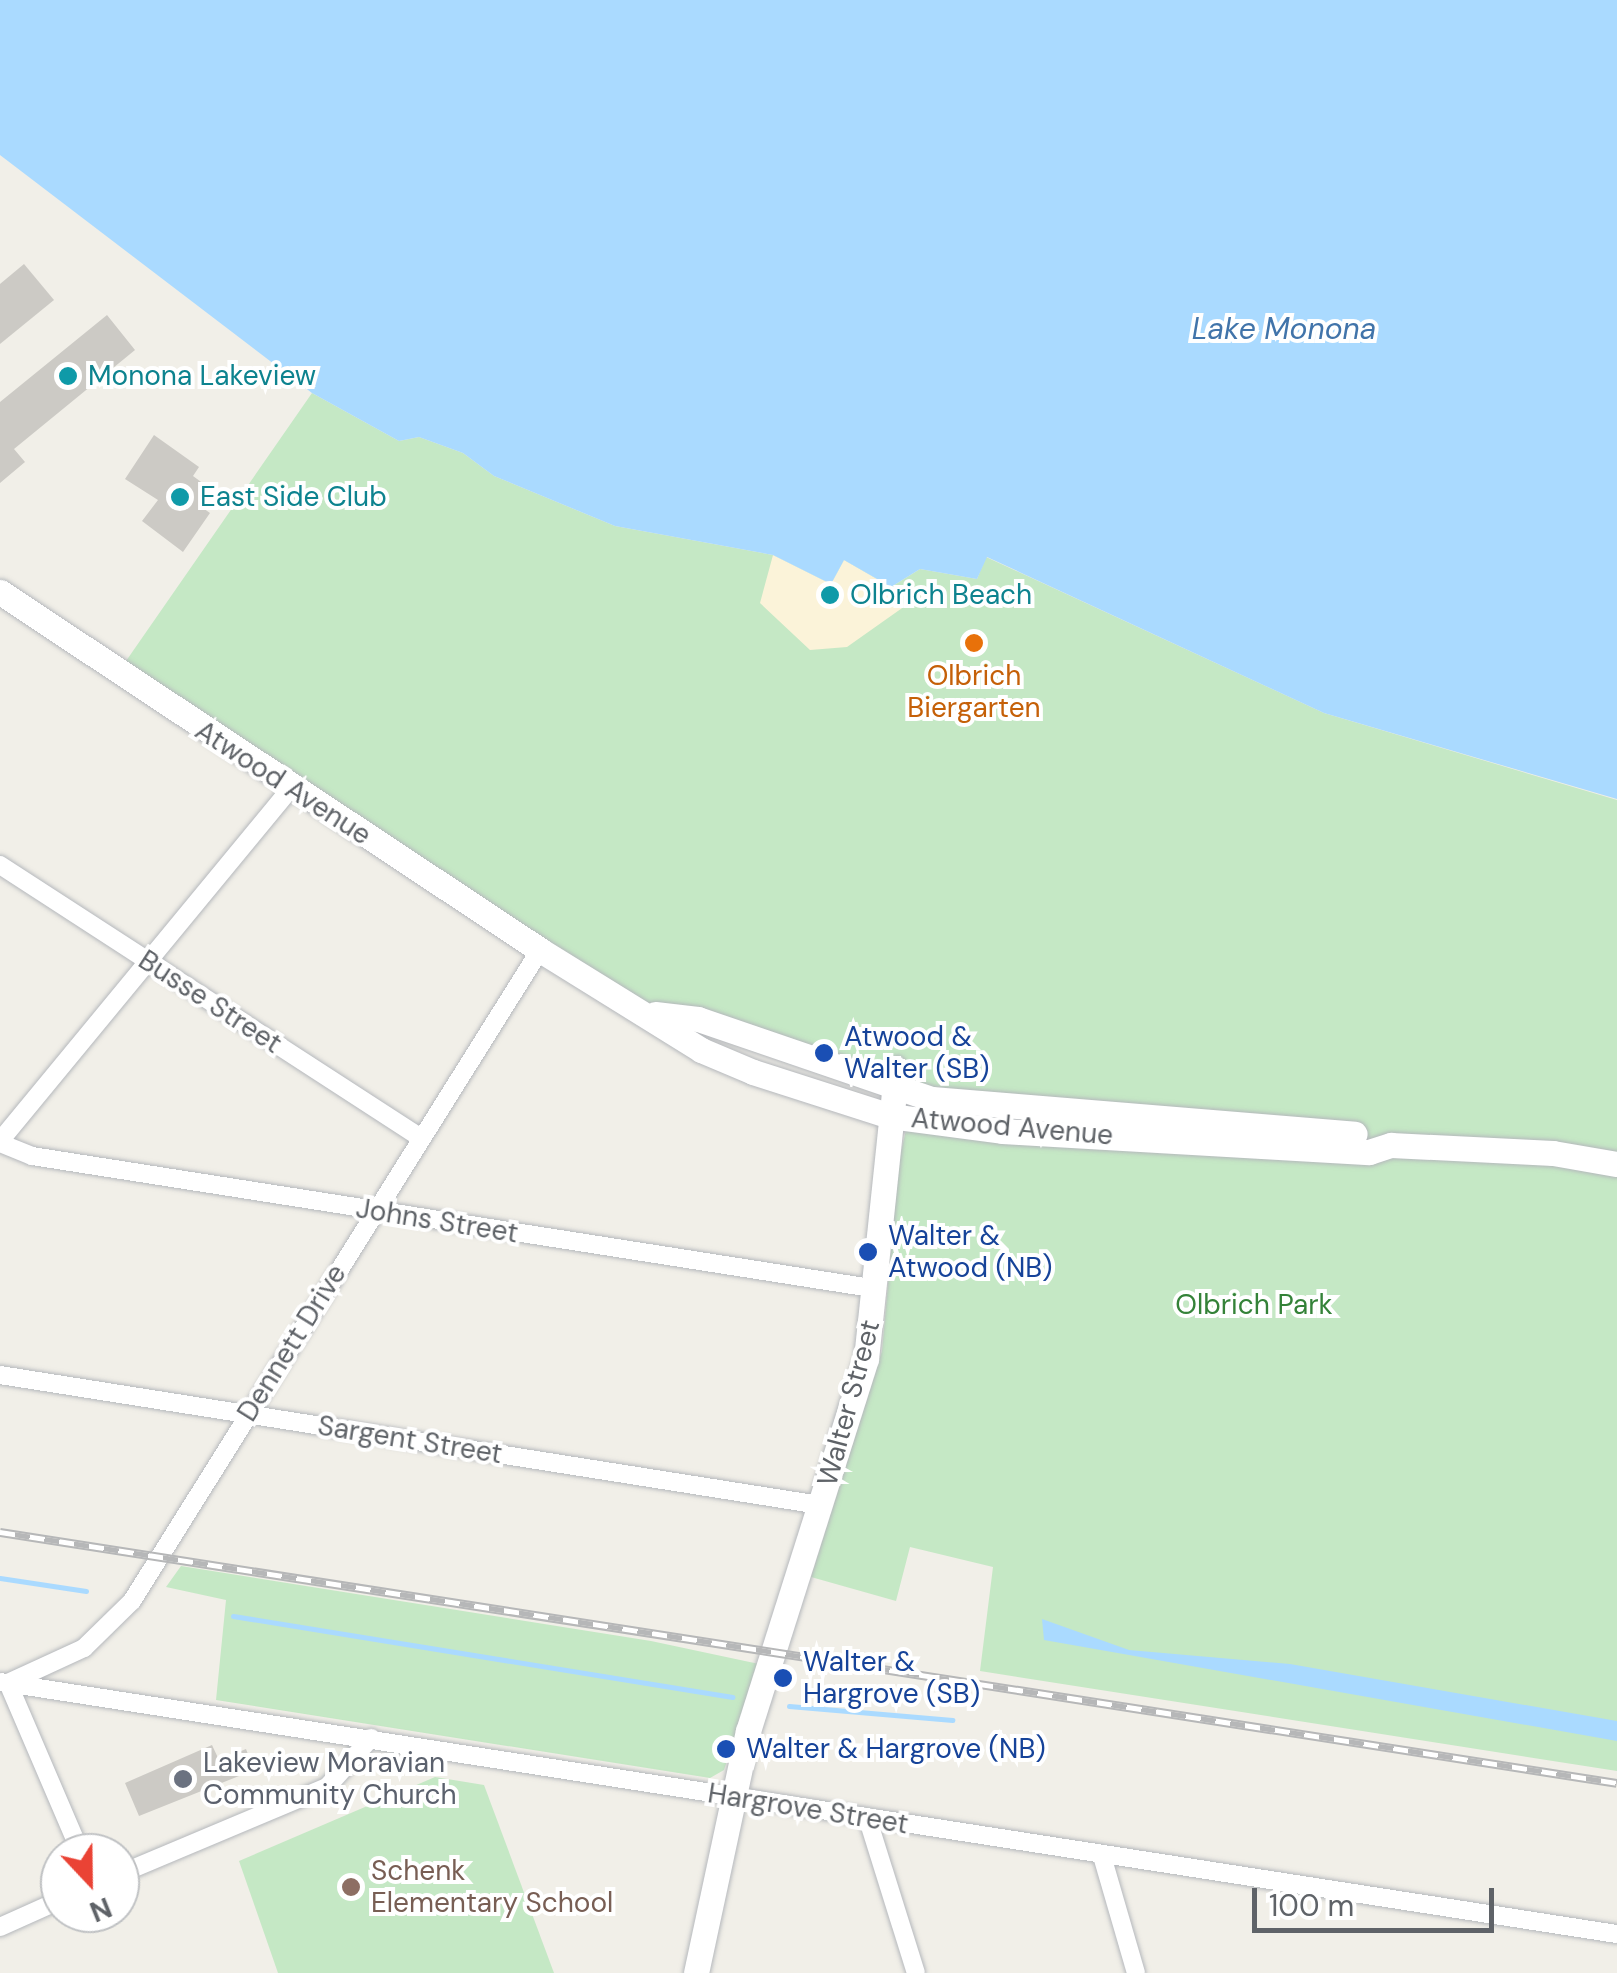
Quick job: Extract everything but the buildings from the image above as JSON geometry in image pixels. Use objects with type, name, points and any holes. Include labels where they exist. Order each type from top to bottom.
[{"type":"street","name":"Atwood Avenue","points":[[0,592],[118,674],[540,950],[736,1065],[892,1103],[1373,1136],[1391,1145],[1553,1153],[1617,1164]]},
{"type":"street","points":[[0,1142],[290,788]]},
{"type":"street","name":"Busse Street","points":[[0,865],[421,1138]]},
{"type":"street","name":"Dennett Drive","points":[[3,1684],[71,1656],[122,1614],[540,950]]},
{"type":"street","name":"Walter Street","points":[[696,1973],[737,1742],[748,1731],[866,1359],[898,1064]]},
{"type":"street","name":"Johns Street","points":[[0,1142],[32,1156],[876,1289]]},
{"type":"street","name":"Atwood Avenue","points":[[1553,1153],[1617,1148]]},
{"type":"street","name":"Sargent Street","points":[[0,1375],[820,1505]]},
{"type":"street","points":[[3,1684],[72,1833]]},
{"type":"street","name":"Hargrove Street","points":[[3,1684],[1617,1934]]},
{"type":"street","points":[[140,1866],[327,1788],[371,1738]]},
{"type":"street","points":[[868,1820],[916,1973]]},
{"type":"street","points":[[1102,1856],[1136,1973]]},
{"type":"street","points":[[0,1927],[40,1909]]},
{"type":"green space","name":"Olbrich Park","points":[[312,393],[399,441],[419,437],[463,453],[494,476],[615,526],[773,555],[831,584],[844,560],[891,587],[920,569],[977,579],[986,557],[1324,713],[1617,800],[1617,1771],[980,1671],[993,1567],[910,1547],[896,1601],[811,1577],[882,1351],[899,1161],[916,1086],[655,1014],[117,674]]},
{"type":"green space","points":[[181,1566],[651,1641],[759,1664],[724,1770],[710,1778],[216,1700],[226,1600],[166,1587]]},
{"type":"green space","name":"Schenk Elementary School","points":[[435,1777],[484,1785],[554,1973],[278,1973],[239,1861]]},
{"type":"sand","name":"Olbrich Beach","points":[[773,555],[831,584],[844,560],[891,587],[905,606],[847,647],[810,650],[760,603]]},
{"type":"water","name":"Lake Monona","points":[[0,0],[1617,0],[1617,799],[1324,713],[987,557],[977,579],[920,569],[891,587],[844,560],[831,584],[773,555],[615,526],[494,476],[463,453],[419,437],[399,441],[312,393],[0,155]]},
{"type":"water","points":[[1042,1619],[1129,1650],[1290,1664],[1617,1721],[1617,1741],[1044,1640]]},
{"type":"waterway","points":[[0,1578],[86,1591]]},
{"type":"waterway","points":[[233,1616],[732,1697]]},
{"type":"waterway","points":[[789,1706],[952,1720]]},
{"type":"railway","points":[[0,1532],[1617,1783]]},
{"type":"place","name":"Monona Lakeview","points":[[68,376]]},
{"type":"place","name":"East Side Club","points":[[180,497]]},
{"type":"place","name":"Olbrich Beach","points":[[830,595]]},
{"type":"place","name":"Olbrich Biergarten","points":[[974,643]]},
{"type":"place","name":"Atwood & Walter (SB)","points":[[824,1053]]},
{"type":"place","name":"Walter & Atwood (NB)","points":[[868,1252]]},
{"type":"place","name":"Walter & Hargrove (SB)","points":[[783,1678]]},
{"type":"place","name":"Walter & Hargrove (NB)","points":[[726,1749]]},
{"type":"place","name":"Lakeview Moravian Community Church","points":[[183,1779]]},
{"type":"place","name":"Schenk Elementary School","points":[[351,1887]]}]
